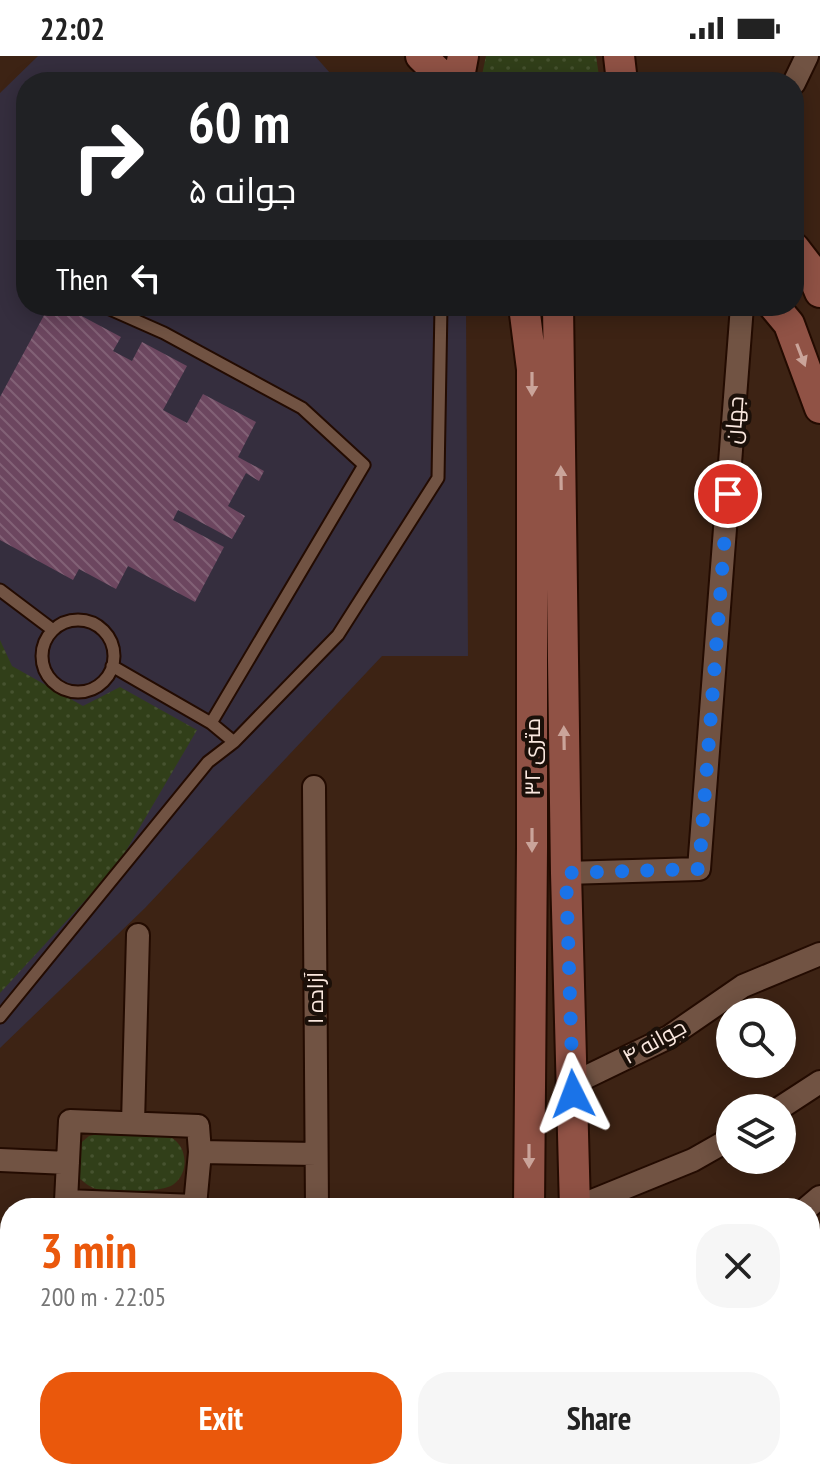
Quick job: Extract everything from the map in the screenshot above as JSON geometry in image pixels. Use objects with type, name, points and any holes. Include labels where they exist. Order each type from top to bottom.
[{"type":"main road","points":[[421,56],[438,72]]},
{"type":"main road","name":"۳۲ متری","points":[[525,316],[532,369],[529,1198]]},
{"type":"main road","name":"۳۲ متری","points":[[558,316],[566,873],[575,1198]]},
{"type":"main road","points":[[558,338],[566,316]]},
{"type":"main road","points":[[782,316],[789,324],[820,408]]},
{"type":"main road","points":[[532,671],[564,671]]},
{"type":"street","name":"جهان","points":[[566,873],[699,869],[741,316]]},
{"type":"street","name":"آزاده ۱","points":[[314,787],[317,1198]]},
{"type":"street","points":[[133,1123],[138,935]]},
{"type":"street","name":"جوانه ۴","points":[[572,1084],[669,1037],[743,986],[820,954]]},
{"type":"street","points":[[796,1098],[820,1082]]},
{"type":"street","points":[[66,1198],[70,1121],[198,1126],[200,1152],[196,1198]]},
{"type":"street","points":[[600,1198],[693,1160],[716,1147]]},
{"type":"street","points":[[200,1152],[316,1154]]},
{"type":"street","points":[[0,1160],[68,1163]]},
{"type":"lane","points":[[126,316],[164,333],[302,408],[364,465],[211,723]]},
{"type":"lane","points":[[0,1017],[208,762],[234,742],[338,635],[438,478],[441,316]]},
{"type":"lane","points":[[0,590],[53,630]]},
{"type":"lane","points":[[86,620],[97,625],[112,643],[112,666],[99,685],[88,690],[65,689],[47,674],[43,663],[46,640],[62,623],[86,620]]},
{"type":"lane","points":[[112,666],[211,723],[234,742]]},
{"type":"shaded area","points":[[38,56],[315,56],[329,72],[22,72]]},
{"type":"shaded area","points":[[16,77],[16,316],[466,316],[468,656],[382,656],[145,908],[0,1048],[0,93]]},
{"type":"green space","points":[[486,56],[596,56],[598,72],[483,72]]},
{"type":"green space","points":[[0,640],[12,666],[83,706],[120,687],[197,730],[117,866],[0,993]]},
{"type":"green space","points":[[108,1132],[150,1133],[171,1138],[177,1142],[184,1156],[180,1178],[168,1187],[138,1191],[100,1190],[86,1184],[75,1174],[76,1147],[89,1136]]},
{"type":"building","points":[[44,316],[82,316],[121,337],[113,351],[132,361],[142,342],[187,366],[163,410],[187,423],[203,394],[256,422],[238,457],[264,471],[259,481],[246,473],[228,506],[245,516],[232,539],[178,510],[173,520],[224,547],[195,602],[128,566],[116,589],[79,569],[73,580],[0,540],[0,397]]},
{"type":"route","points":[[573,1094],[566,873],[699,869],[728,494]]}]
